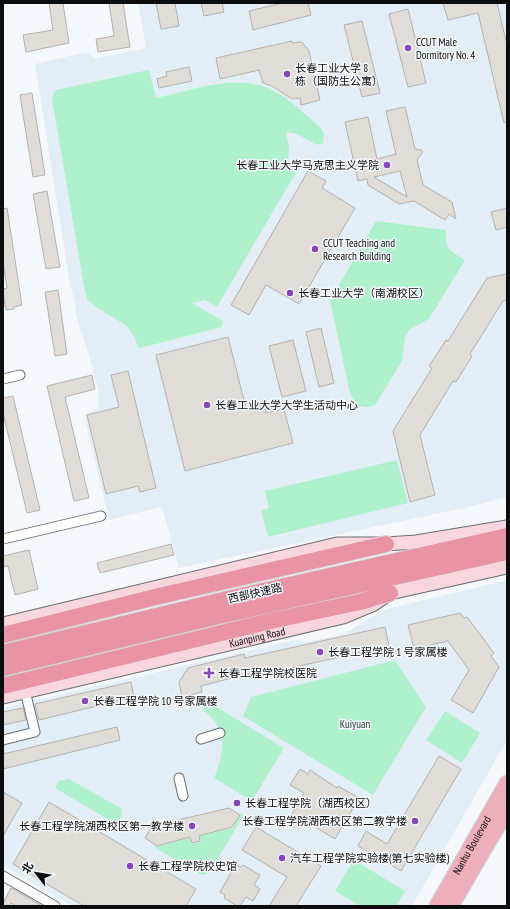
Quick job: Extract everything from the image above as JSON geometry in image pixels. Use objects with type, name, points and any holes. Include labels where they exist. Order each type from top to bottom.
[{"type":"highway","name":"西部快速路","points":[[3,653],[211,603],[507,536]]},
{"type":"highway","points":[[3,635],[155,597],[386,544]]},
{"type":"highway","name":"西部快速路","points":[[3,668],[214,617],[507,552]]},
{"type":"highway","points":[[3,686],[275,620],[360,602],[390,593]]},
{"type":"main road","points":[[3,624],[338,544],[386,544],[416,542],[507,527]]},
{"type":"main road","name":"Kuanping Road","points":[[3,697],[343,617],[374,604],[390,593],[507,567]]},
{"type":"main road","name":"Nanhu Boulevard","points":[[451,906],[502,813],[507,783]]},
{"type":"main road","name":"Nanhu Boulevard","points":[[437,906],[502,813]]},
{"type":"street","points":[[3,379],[20,376]]},
{"type":"street","points":[[3,539],[100,516]]},
{"type":"street","points":[[3,740],[35,732],[27,699]]},
{"type":"street","points":[[201,739],[220,733]]},
{"type":"street","points":[[179,778],[183,796]]},
{"type":"street","points":[[3,876],[55,906]]},
{"type":"shaded area","name":"长春工业大学（南湖校区）","points":[[138,3],[507,3],[507,497],[469,507],[179,568],[162,507],[109,520],[84,415],[98,408],[99,392],[80,329],[76,314],[75,301],[70,285],[35,64],[87,52],[95,59],[146,48]]},
{"type":"shaded area","name":"长春工程学院（湖西校区）","points":[[507,580],[507,740],[412,906],[72,906],[3,866],[3,708],[294,640],[307,642],[344,634],[383,610]]},
{"type":"green space","points":[[149,70],[156,98],[204,86],[236,82],[252,84],[268,88],[286,98],[315,122],[324,133],[323,143],[317,145],[297,134],[286,132],[289,147],[288,163],[298,169],[217,307],[205,300],[192,303],[223,321],[222,327],[140,348],[138,347],[135,338],[127,326],[96,307],[87,299],[52,99],[56,90]]},
{"type":"green space","points":[[376,221],[446,230],[449,249],[465,260],[429,319],[410,329],[405,337],[402,361],[375,405],[363,407],[354,401],[350,393],[330,301]]},
{"type":"green space","points":[[397,460],[408,503],[268,537],[261,510],[269,508],[265,491]]},
{"type":"green space","name":"Kuiyuan","points":[[395,660],[426,707],[373,795],[243,716],[251,697]]},
{"type":"green space","points":[[215,706],[284,748],[252,801],[214,778],[221,756],[221,734],[214,720],[202,709]]},
{"type":"green space","points":[[445,711],[480,733],[462,763],[426,740]]},
{"type":"green space","points":[[69,779],[122,809],[121,817],[116,824],[55,788],[59,781]]},
{"type":"green space","points":[[241,813],[244,815],[209,873],[202,875],[154,847],[190,838],[191,844],[201,842],[200,836],[233,828]]},
{"type":"green space","points":[[354,860],[405,891],[396,906],[360,906],[335,891]]},
{"type":"building","points":[[49,3],[63,3],[69,43],[26,52],[23,35],[53,30]]},
{"type":"building","points":[[109,3],[123,3],[130,47],[98,52],[96,39],[114,36]]},
{"type":"building","points":[[156,3],[175,3],[179,26],[161,29]]},
{"type":"building","points":[[201,3],[222,3],[224,12],[204,16]]},
{"type":"building","points":[[283,3],[308,3],[311,15],[253,30],[249,11]]},
{"type":"building","points":[[443,3],[497,3],[507,45],[507,122],[504,123],[478,13],[448,20]]},
{"type":"building","name":"CCUT Male Dormitory No. 4","points":[[408,9],[426,83],[408,87],[389,14]]},
{"type":"building","points":[[362,21],[380,93],[362,97],[344,25]]},
{"type":"building","name":"长春工业大学 8 栋（国防生公寓）","points":[[292,41],[292,43],[302,42],[309,51],[320,100],[301,105],[300,98],[292,99],[272,86],[263,83],[259,70],[220,79],[216,58]]},
{"type":"building","points":[[189,67],[192,81],[159,88],[157,79],[167,76],[166,72]]},
{"type":"building","points":[[32,93],[45,175],[33,177],[20,95]]},
{"type":"building","name":"长春工业大学马克思主义学院","points":[[405,107],[415,149],[423,152],[417,160],[423,185],[452,202],[456,219],[449,214],[445,220],[414,201],[399,204],[368,185],[367,179],[358,181],[345,122],[368,117],[377,159],[396,154],[386,111]],"holes":[[[400,171],[407,197],[374,177]]]},
{"type":"building","points":[[308,171],[326,181],[322,188],[355,208],[299,304],[266,285],[249,315],[231,305]]},
{"type":"building","points":[[47,191],[60,267],[46,269],[33,194]]},
{"type":"building","points":[[7,208],[22,305],[14,307],[14,309],[6,310],[3,294],[3,289],[7,288],[3,263],[3,209]]},
{"type":"building","points":[[507,208],[507,227],[496,230],[491,212]]},
{"type":"building","points":[[507,274],[507,300],[503,301],[470,354],[472,356],[456,382],[453,381],[420,435],[435,495],[410,502],[393,431],[432,368],[429,366],[446,340],[448,341],[487,278]]},
{"type":"building","points":[[58,290],[67,354],[55,356],[45,292]]},
{"type":"building","points":[[321,328],[334,383],[319,387],[306,332]]},
{"type":"building","name":"长春工业大学大学生活动中心","points":[[228,337],[246,408],[264,403],[266,413],[284,409],[293,443],[185,471],[156,355]]},
{"type":"building","points":[[293,340],[306,391],[282,397],[269,346]]},
{"type":"building","points":[[128,371],[156,488],[140,492],[138,486],[106,494],[87,415],[119,407],[111,375]]},
{"type":"building","points":[[92,375],[95,389],[65,397],[89,498],[74,501],[47,386]]},
{"type":"building","points":[[13,396],[40,510],[27,513],[3,413],[3,398]]},
{"type":"building","points":[[171,544],[174,555],[100,573],[97,563]]},
{"type":"building","points":[[29,550],[38,589],[15,595],[8,566],[3,567],[3,556]]},
{"type":"building","points":[[460,613],[464,618],[467,617],[494,653],[491,656],[499,667],[473,713],[451,700],[469,670],[448,641],[414,649],[408,625]]},
{"type":"building","name":"长春工程学院 1 号家属楼","points":[[385,627],[389,646],[255,676],[255,672],[201,686],[202,692],[182,697],[179,682],[188,668],[244,654],[245,658]]},
{"type":"building","name":"长春工程学院 10 号家属楼","points":[[131,682],[134,697],[39,720],[35,704]]},
{"type":"building","points":[[23,708],[26,720],[3,725],[3,712]]},
{"type":"building","points":[[117,727],[120,740],[3,769],[3,754]]},
{"type":"building","name":"长春工程学院湖西校区第二教学楼","points":[[439,756],[461,769],[401,871],[358,846],[366,831],[387,844]]},
{"type":"building","points":[[300,769],[308,774],[310,770],[337,788],[338,786],[359,798],[335,839],[302,819],[300,823],[291,818],[304,793],[290,785]]},
{"type":"building","points":[[3,792],[22,803],[3,836]]},
{"type":"building","points":[[49,802],[196,889],[186,906],[84,906],[13,864]]},
{"type":"building","name":"长春工程学院湖西校区第一教学楼","points":[[229,808],[240,815],[232,827],[199,836],[200,841],[192,843],[190,837],[157,846],[145,838],[152,826]]},
{"type":"building","name":"汽车工程学院实验楼(第七实验楼)","points":[[256,827],[321,866],[296,906],[269,906],[287,877],[242,850]]},
{"type":"building","points":[[236,864],[241,867],[243,865],[260,875],[254,885],[260,889],[253,901],[246,897],[240,906],[237,906],[224,898],[225,895],[220,892]]},
{"type":"building","points":[[11,888],[42,906],[16,906],[11,903],[9,906],[3,906],[3,903]]},
{"type":"place","name":"CCUT Male Dormitory No. 4","points":[[408,48]]},
{"type":"place","name":"长春工业大学 8 栋（国防生公寓）","points":[[287,74]]},
{"type":"place","name":"长春工业大学马克思主义学院","points":[[387,165]]},
{"type":"place","name":"CCUT Teaching and Research Building","points":[[315,249]]},
{"type":"place","name":"长春工业大学（南湖校区）","points":[[290,293]]},
{"type":"place","name":"长春工业大学大学生活动中心","points":[[207,405]]},
{"type":"place","name":"长春工程学院 1 号家属楼","points":[[320,652]]},
{"type":"place","name":"长春工程学院校医院","points":[[209,673]]},
{"type":"place","name":"长春工程学院 10 号家属楼","points":[[85,701]]},
{"type":"place","name":"长春工程学院（湖西校区）","points":[[237,803]]},
{"type":"place","name":"长春工程学院湖西校区第二教学楼","points":[[415,821]]},
{"type":"place","name":"长春工程学院湖西校区第一教学楼","points":[[192,826]]},
{"type":"place","name":"汽车工程学院实验楼(第七实验楼)","points":[[282,858]]},
{"type":"place","name":"长春工程学院校史馆","points":[[130,866]]}]
